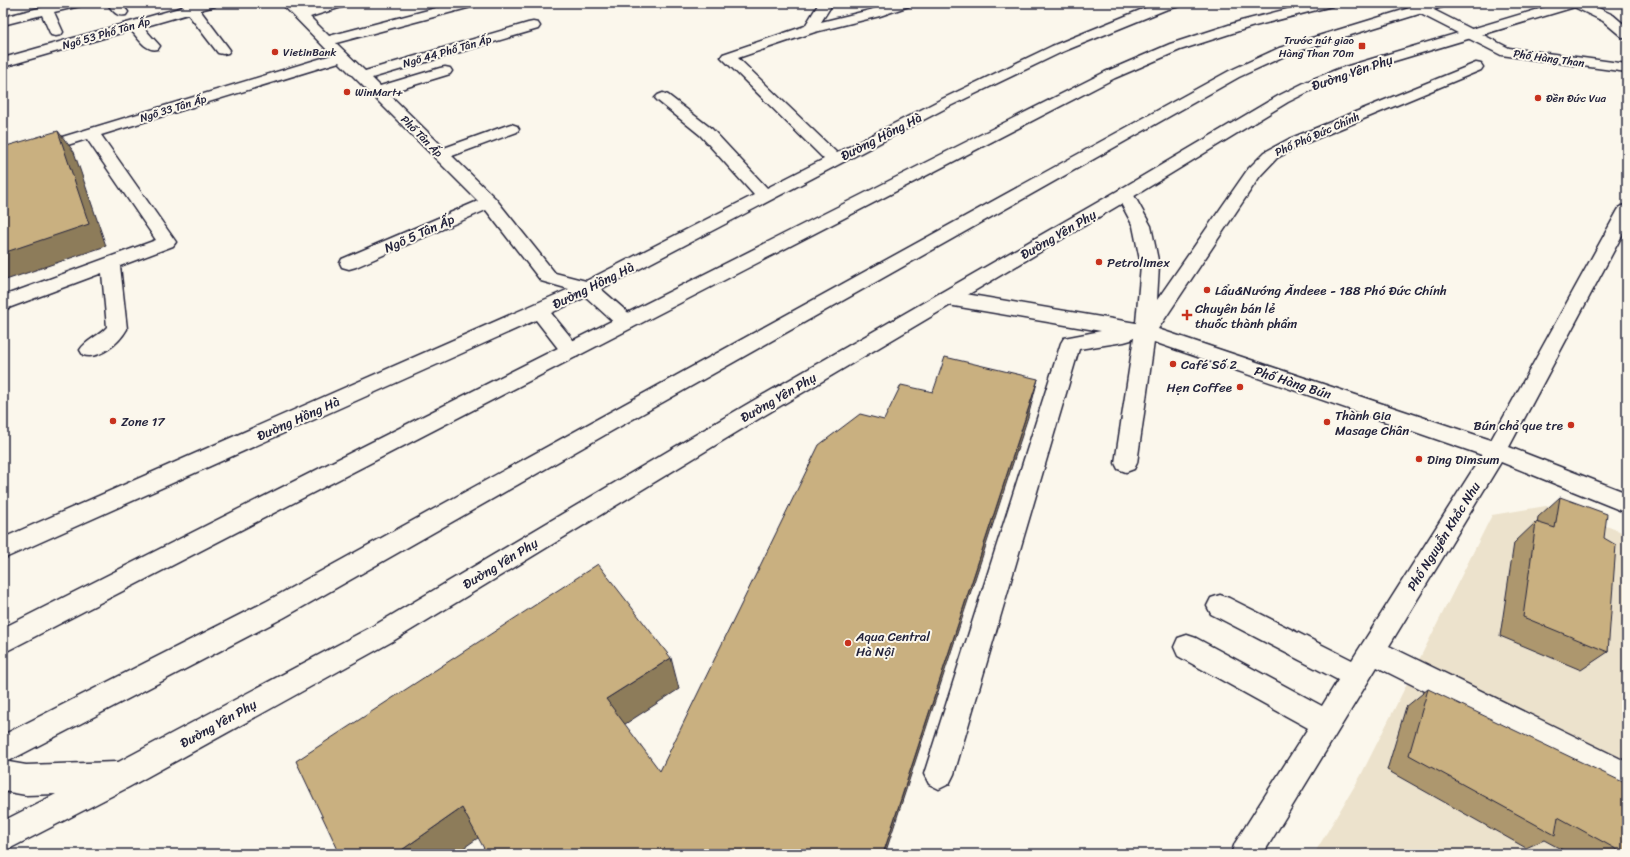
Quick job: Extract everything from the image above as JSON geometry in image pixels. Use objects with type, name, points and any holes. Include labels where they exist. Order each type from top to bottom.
[{"type":"street","points":[[3,21],[75,3]]},
{"type":"street","name":"Ngõ 53 Phố Tân Ấp","points":[[3,63],[134,25],[189,6],[210,3]]},
{"type":"street","name":"Phố Tân Ấp","points":[[288,3],[489,202],[548,277]]},
{"type":"street","points":[[301,15],[340,3]]},
{"type":"street","points":[[326,40],[470,3]]},
{"type":"street","points":[[810,29],[826,3]]},
{"type":"street","points":[[835,160],[728,57],[810,29],[874,13],[904,3]]},
{"type":"street","name":"Đường Hồng Hà","points":[[3,549],[539,311],[588,288],[945,103],[1057,49],[1157,5],[1175,3]]},
{"type":"street","points":[[3,641],[626,322],[737,267],[984,138],[1110,75],[1175,47],[1246,24],[1327,3]]},
{"type":"street","points":[[3,750],[276,609],[608,422],[1234,74],[1284,51],[1415,6],[1440,3]]},
{"type":"street","name":"Đường Yên Phụ","points":[[3,837],[119,777],[384,632],[752,412],[1125,194],[1283,99],[1311,85],[1343,72],[1573,3]]},
{"type":"street","points":[[1577,3],[1608,18],[1627,34]]},
{"type":"street","points":[[189,6],[223,50]]},
{"type":"street","name":"Phố Hàng Than","points":[[1415,6],[1506,52],[1627,68]]},
{"type":"street","points":[[46,10],[56,32]]},
{"type":"street","points":[[134,25],[153,46]]},
{"type":"street","name":"Ngõ 44 Phố Tân Ấp","points":[[362,76],[533,26]]},
{"type":"street","name":"Ngõ 33 Tân Ấp","points":[[3,160],[343,56]]},
{"type":"street","name":"Phố Phó Đức Chính","points":[[1145,332],[1254,173],[1271,155],[1295,142],[1476,67]]},
{"type":"street","points":[[378,91],[445,71]]},
{"type":"street","points":[[663,98],[706,132],[765,197]]},
{"type":"street","points":[[441,155],[511,129]]},
{"type":"street","points":[[3,303],[167,242],[91,133]]},
{"type":"street","points":[[1125,194],[1142,226],[1150,265],[1145,332],[1126,463]]},
{"type":"street","name":"Ngõ 5 Tân Ấp","points":[[349,263],[489,202]]},
{"type":"street","name":"Phố Nguyễn Khắc Nhu","points":[[1246,854],[1496,451],[1627,210]]},
{"type":"street","points":[[90,350],[107,340],[117,329],[110,264]]},
{"type":"street","points":[[571,351],[539,311],[548,277],[588,288],[626,322]]},
{"type":"street","name":"Phố Hàng Bún","points":[[948,298],[1145,332],[1496,451],[1627,503]]},
{"type":"street","points":[[939,774],[1071,343],[1145,332]]},
{"type":"street","points":[[1220,606],[1357,676]]},
{"type":"street","points":[[1188,647],[1327,723]]},
{"type":"street","points":[[1372,651],[1627,777]]},
{"type":"street","points":[[3,776],[26,780],[119,777]]},
{"type":"shaded area","points":[[1552,505],[1627,534],[1627,854],[1314,854],[1360,777],[1492,515]]},
{"type":"building","points":[[58,131],[89,224],[3,253],[3,147]]},
{"type":"building","name":"Aqua Central Hà Nội","points":[[945,357],[1038,379],[883,854],[487,854],[462,808],[396,854],[340,854],[296,761],[598,564],[671,658],[606,699],[660,771],[819,445],[860,414],[884,420],[901,385],[933,392]]},
{"type":"building","points":[[1560,497],[1607,514],[1604,538],[1616,545],[1608,652],[1523,617],[1536,522],[1555,528]]},
{"type":"building","points":[[1428,689],[1627,784],[1627,854],[1558,817],[1555,835],[1409,755]]},
{"type":"place","name":"Trước nút giao Hàng Than 70m","points":[[1362,46]]},
{"type":"place","name":"VietinBank","points":[[275,52]]},
{"type":"place","name":"WinMart+","points":[[347,92]]},
{"type":"place","name":"Đền Đức Vua","points":[[1538,98]]},
{"type":"place","name":"Petrolimex","points":[[1099,262]]},
{"type":"place","name":"Lẩu&Nướng Ăndeee - 188 Phó Đức Chính","points":[[1207,290]]},
{"type":"place","name":"Chuyên bán lẻ thuốc thành phẩm","points":[[1187,315]]},
{"type":"place","name":"Café Số 2","points":[[1173,364]]},
{"type":"place","name":"Hẹn Coffee","points":[[1240,387]]},
{"type":"place","name":"Zone 17","points":[[113,421]]},
{"type":"place","name":"Thành Gia Masage Chân","points":[[1327,422]]},
{"type":"place","name":"Bún chả que tre","points":[[1571,425]]},
{"type":"place","name":"Ding Dimsum","points":[[1419,459]]},
{"type":"place","name":"Aqua Central Hà Nội","points":[[848,643]]}]
